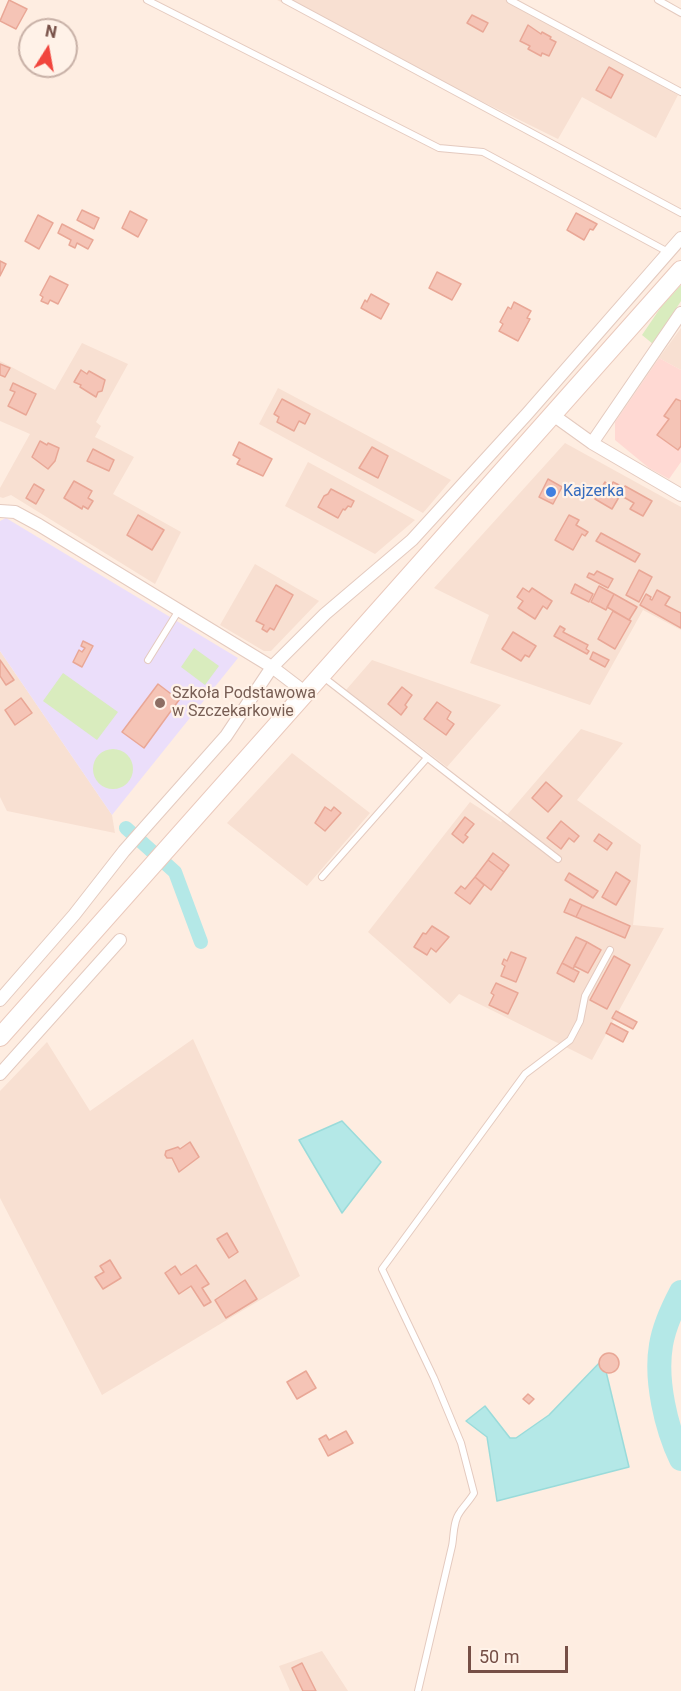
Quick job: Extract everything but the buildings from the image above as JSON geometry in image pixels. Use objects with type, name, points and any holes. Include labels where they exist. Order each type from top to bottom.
[{"type":"main road","points":[[0,1037],[681,270]]},
{"type":"street","points":[[0,1000],[74,915],[124,851],[226,736],[272,667],[325,614],[412,540],[527,414],[681,238]]},
{"type":"street","points":[[592,443],[681,313]]},
{"type":"street","points":[[553,415],[613,460],[681,495]]},
{"type":"street","points":[[1,509],[15,512],[39,525],[180,610],[272,667],[306,693]]},
{"type":"street","points":[[0,1074],[120,940]]},
{"type":"lane","points":[[147,0],[439,148],[483,152],[668,252]]},
{"type":"lane","points":[[285,0],[681,213]]},
{"type":"lane","points":[[510,0],[681,92]]},
{"type":"lane","points":[[658,0],[681,13]]},
{"type":"lane","points":[[148,660],[180,610]]},
{"type":"lane","points":[[321,676],[558,859]]},
{"type":"lane","points":[[322,877],[427,758]]},
{"type":"lane","points":[[418,1691],[458,1514],[468,1504],[474,1493],[461,1443],[434,1378],[382,1269],[525,1074],[570,1040],[580,1021],[585,996],[610,950]]},
{"type":"shaded area","points":[[277,0],[510,0],[678,95],[656,138],[582,97],[558,139]]},
{"type":"shaded area","points":[[681,328],[681,370],[659,358]]},
{"type":"shaded area","points":[[82,343],[128,364],[96,422],[101,426],[95,437],[134,457],[113,494],[181,532],[155,584],[11,495],[0,497],[0,488],[30,434],[0,421],[0,361],[55,390]]},
{"type":"shaded area","points":[[659,358],[681,370],[681,462],[669,479],[649,468],[615,440],[615,422]]},
{"type":"shaded area","points":[[278,388],[451,480],[423,513],[259,424]]},
{"type":"shaded area","points":[[565,443],[681,507],[681,630],[643,610],[590,705],[470,663],[489,615],[434,588]]},
{"type":"shaded area","points":[[308,462],[415,520],[375,554],[285,506]]},
{"type":"shaded area","points":[[6,518],[238,658],[112,815],[0,651],[0,521]]},
{"type":"shaded area","points":[[255,564],[319,601],[271,651],[264,651],[220,625]]},
{"type":"shaded area","points":[[0,651],[112,815],[115,833],[7,811],[0,797]]},
{"type":"shaded area","points":[[372,660],[501,705],[447,767],[346,690]]},
{"type":"shaded area","points":[[581,729],[623,743],[577,800],[641,845],[633,925],[664,928],[592,1060],[459,994],[450,1004],[368,932],[470,802],[501,822]]},
{"type":"shaded area","points":[[292,753],[370,813],[307,886],[227,823]]},
{"type":"shaded area","points":[[193,1039],[300,1276],[102,1395],[0,1198],[0,1091],[47,1042],[90,1111]]},
{"type":"shaded area","points":[[322,1651],[348,1691],[290,1691],[279,1666]]},
{"type":"green space","points":[[681,285],[681,301],[653,344],[642,335],[661,307]]},
{"type":"green space","points":[[194,648],[219,666],[205,685],[181,667]]},
{"type":"green space","points":[[63,673],[118,712],[97,740],[43,701]]},
{"type":"green space","points":[[113,749],[127,755],[133,769],[127,783],[113,789],[99,783],[93,769],[99,755]]},
{"type":"water","points":[[342,1121],[381,1162],[342,1213],[299,1140]]},
{"type":"water","points":[[603,1359],[629,1467],[497,1501],[487,1437],[466,1421],[485,1406],[510,1438],[516,1438],[549,1415]]},
{"type":"waterway","points":[[126,828],[175,872],[201,942]]},
{"type":"waterway","points":[[681,1292],[664,1331],[659,1373],[666,1419],[681,1459]]},
{"type":"place","name":"Kajzerka","points":[[551,492]]},
{"type":"place","name":"Szkoła Podstawowa w Szczekarkowie","points":[[160,703]]}]
